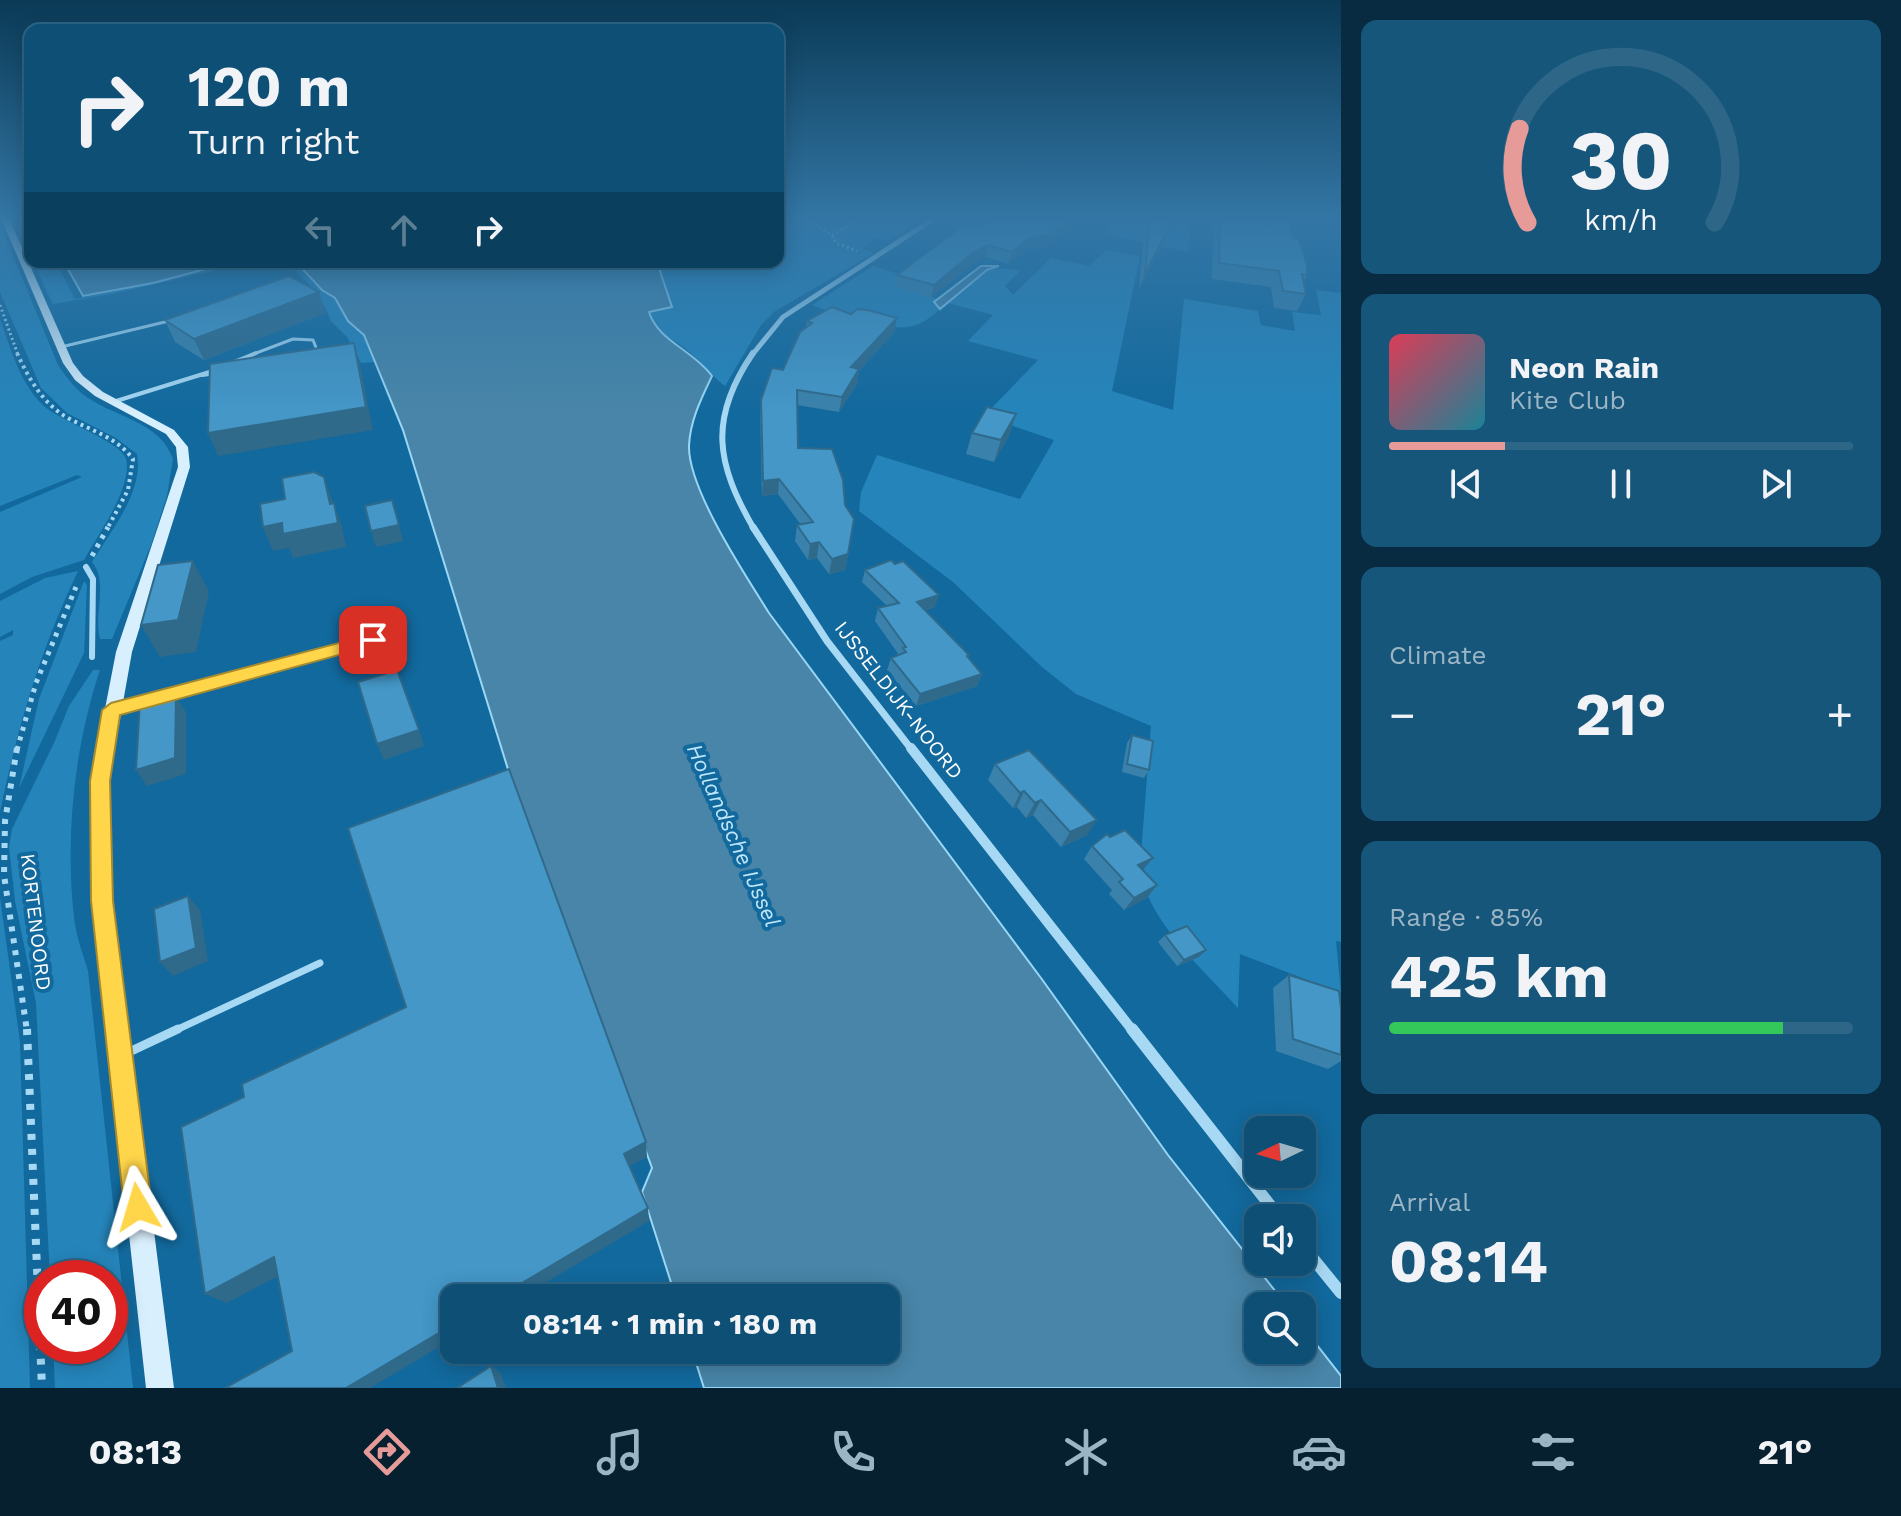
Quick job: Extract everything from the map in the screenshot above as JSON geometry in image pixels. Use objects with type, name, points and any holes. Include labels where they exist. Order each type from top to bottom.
[{"type":"street","points":[[33,283],[61,347],[79,378],[113,402],[170,432],[182,447],[184,467],[124,652],[100,781],[102,901],[160,1388]]},
{"type":"street","name":"IJSSELDIJK-NOORD","points":[[837,283],[783,317],[769,331],[746,367],[727,412],[721,450],[725,467],[770,555],[827,641],[1269,1204]]},
{"type":"street","points":[[1316,1262],[1341,1293]]},
{"type":"lane","points":[[61,347],[179,319]]},
{"type":"lane","points":[[113,402],[202,375],[293,339],[313,340],[317,350],[307,360]]},
{"type":"lane","points":[[202,375],[232,371]]},
{"type":"lane","points":[[86,567],[93,579],[92,657]]},
{"type":"lane","points":[[111,710],[373,640]]},
{"type":"lane","points":[[120,1056],[320,963]]},
{"type":"path","name":"KORTENOORD","points":[[0,305],[28,376],[43,397],[62,415],[121,445],[133,459],[128,490],[60,622],[31,705],[10,791],[4,855],[7,904],[26,1009],[42,1388]]},
{"type":"shaded area","points":[[0,283],[24,283],[58,365],[75,387],[100,405],[148,429],[167,447],[173,459],[167,496],[151,545],[112,639],[100,639],[99,579],[92,562],[131,497],[138,468],[137,454],[116,438],[67,413],[41,388],[0,292]]},
{"type":"shaded area","points":[[43,283],[67,283],[75,299],[161,283],[112,294],[53,304]]},
{"type":"shaded area","points":[[307,283],[315,283],[335,298],[348,321],[364,335],[376,362],[361,363],[347,337],[331,321],[319,294]]},
{"type":"shaded area","points":[[664,283],[824,283],[774,312],[761,325],[725,386],[693,355],[660,330],[649,312],[672,307]]},
{"type":"shaded area","points":[[847,283],[905,283],[900,287],[939,299],[935,303],[940,309],[913,326],[889,327],[812,305]]},
{"type":"shaded area","points":[[971,283],[1008,283],[1005,286],[1013,295],[1026,283],[1134,283],[1112,391],[1173,410],[1184,299],[1258,311],[1261,325],[1295,331],[1292,312],[1321,315],[1316,290],[1341,293],[1341,942],[1336,941],[1341,993],[1240,954],[1238,1008],[1178,943],[1153,906],[1144,886],[1140,867],[1151,726],[1076,694],[1042,667],[953,582],[859,511],[861,492],[877,455],[1020,499],[1054,440],[984,416],[1038,360],[968,341],[993,315],[948,303]]},
{"type":"shaded area","points":[[0,319],[17,366],[36,397],[52,412],[122,452],[127,470],[119,497],[84,560],[32,577],[0,594],[0,512],[82,477],[77,475],[0,506]]},
{"type":"shaded area","points":[[78,571],[32,689],[0,812],[0,641],[13,635],[13,630],[0,637],[0,601],[45,578]]},
{"type":"shaded area","points":[[84,581],[87,585],[84,653],[19,788],[39,699]]},
{"type":"shaded area","points":[[93,670],[100,670],[78,761],[71,824],[71,887],[75,925],[88,971],[119,1260],[49,1260],[36,1003],[15,901],[9,847],[12,829],[69,706]]},
{"type":"shaded area","points":[[0,897],[20,1042],[26,1260],[24,1364],[29,1364],[30,1388],[0,1388]]},
{"type":"shaded area","points":[[128,1342],[133,1388],[55,1388],[54,1364],[128,1364]]},
{"type":"water","points":[[76,283],[154,283],[153,283],[83,296]]},
{"type":"water","name":"Hollandsche IJssel","points":[[315,283],[664,283],[672,307],[649,312],[654,322],[660,331],[712,376],[691,428],[691,464],[720,532],[769,613],[1041,978],[1168,1155],[1244,1251],[1244,1276],[1263,1276],[1276,1292],[1244,1292],[1244,1364],[1316,1364],[1316,1344],[1341,1376],[1341,1388],[704,1388],[696,1364],[900,1364],[900,1284],[672,1284],[642,1192],[652,1168],[515,792],[403,430],[364,335],[348,321],[335,298]]},
{"type":"water","points":[[959,283],[972,283],[940,309],[934,302]]},
{"type":"building","points":[[270,283],[302,283],[319,292],[194,339],[165,320]]},
{"type":"building","points":[[1281,283],[1304,283],[1306,294],[1283,291]]},
{"type":"building","points":[[832,307],[851,314],[857,309],[897,318],[851,367],[859,369],[842,397],[797,390],[798,448],[832,449],[843,480],[845,505],[854,519],[848,554],[832,559],[819,542],[810,544],[797,525],[813,522],[779,479],[763,481],[761,400],[772,368],[783,370],[800,332],[812,323],[807,321]]},
{"type":"building","points":[[354,343],[366,407],[208,433],[210,364]]},
{"type":"building","points":[[987,407],[1016,414],[1001,440],[972,433]]},
{"type":"building","points":[[314,472],[324,477],[338,523],[283,534],[282,523],[263,527],[260,504],[285,499],[282,478]]},
{"type":"building","points":[[392,500],[399,525],[371,531],[365,506]]},
{"type":"building","points":[[891,560],[895,564],[903,561],[939,595],[917,602],[969,655],[982,674],[920,694],[891,658],[906,652],[903,648],[906,647],[878,608],[899,603],[865,570]]},
{"type":"building","points":[[193,561],[178,620],[141,625],[158,565]]},
{"type":"building","points":[[397,670],[419,730],[377,744],[358,682]]},
{"type":"building","points":[[163,696],[163,699],[176,697],[175,758],[136,770],[140,701]]},
{"type":"building","points":[[1132,735],[1153,741],[1149,770],[1127,764]]},
{"type":"building","points":[[1029,750],[1097,820],[1070,832],[1041,800],[1035,803],[1024,791],[1020,793],[995,764]]},
{"type":"building","points":[[509,769],[646,1142],[624,1154],[648,1208],[520,1284],[440,1284],[440,1332],[346,1388],[225,1388],[292,1351],[274,1257],[205,1294],[181,1127],[244,1097],[242,1084],[406,1007],[348,828]]},
{"type":"building","points":[[1125,830],[1153,858],[1138,865],[1157,885],[1134,898],[1119,882],[1123,879],[1092,846],[1107,834],[1110,837]]},
{"type":"building","points":[[188,896],[196,948],[160,962],[154,909]]},
{"type":"building","points":[[1187,926],[1206,950],[1184,960],[1165,935]]},
{"type":"building","points":[[1289,975],[1339,991],[1341,1055],[1293,1039]]},
{"type":"building","points":[[491,1366],[498,1388],[457,1388]]},
{"type":"route","points":[[138,1207],[102,901],[100,781],[111,710],[373,640]]}]
